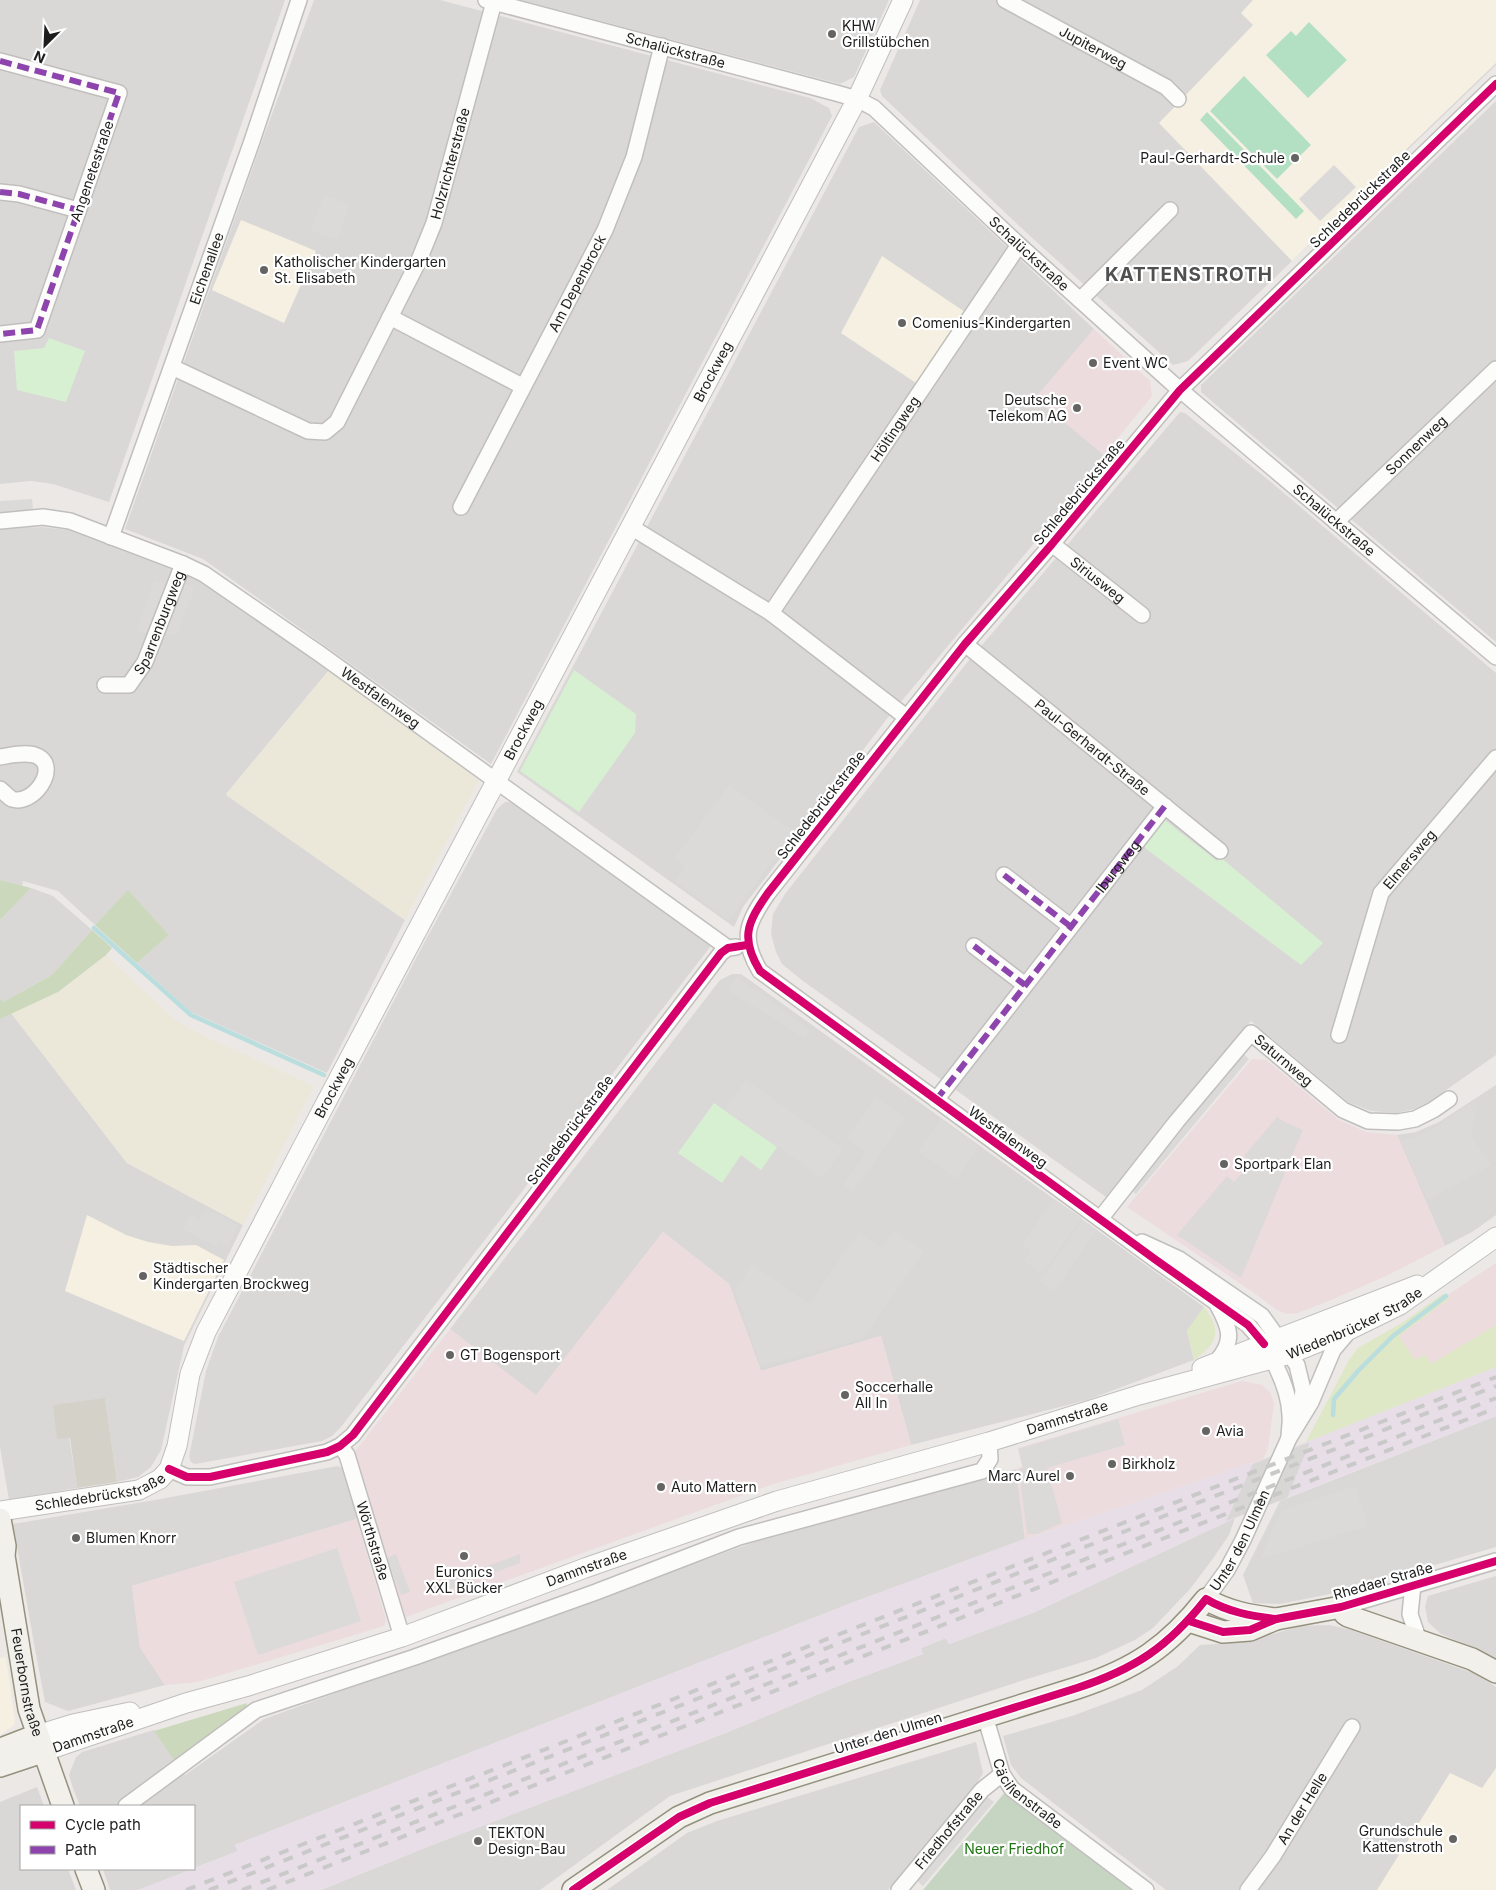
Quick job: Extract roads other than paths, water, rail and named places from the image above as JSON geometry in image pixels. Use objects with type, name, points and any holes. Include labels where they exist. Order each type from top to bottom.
[{"type":"main road","name":"Feuerbornstraße","points":[[0,1519],[5,1546],[2,1553],[29,1709],[63,1805]]},
{"type":"main road","name":"Rhedaer Straße","points":[[1206,1600],[1249,1616],[1276,1619]]},
{"type":"main road","name":"Unter den Ulmen","points":[[573,1890],[678,1817],[710,1803],[1077,1688],[1122,1671],[1156,1650],[1190,1621],[1206,1600]]},
{"type":"main road","name":"Rhedaer Straße","points":[[1190,1621],[1223,1632],[1250,1630],[1276,1619],[1341,1607]]},
{"type":"main road","points":[[1341,1607],[1348,1616],[1472,1660],[1496,1672]]},
{"type":"main road","name":"Dammstraße","points":[[0,1750],[6,1747],[40,1744]]},
{"type":"main road","name":"Dammstraße","points":[[0,1766],[40,1744]]},
{"type":"main road","points":[[86,1870],[94,1890]]},
{"type":"street","name":"Eichenallee","points":[[111,536],[249,150],[299,0]]},
{"type":"street","name":"Brockweg","points":[[169,1469],[177,1446],[190,1374],[206,1332],[858,100],[903,0]]},
{"type":"street","name":"Jupiterweg","points":[[1005,0],[1166,87],[1178,99]]},
{"type":"street","name":"Holzrichterstraße","points":[[172,367],[308,431],[325,432],[337,422],[419,260],[434,223],[490,1]]},
{"type":"street","name":"Schalückstraße","points":[[490,1],[858,100],[874,108],[1019,245],[1180,390],[1496,657]]},
{"type":"street","name":"Am Depenbrock","points":[[461,507],[522,386],[605,230],[634,157],[662,46]]},
{"type":"street","name":"Angenetestraße","points":[[0,61],[119,93],[37,330],[0,334]]},
{"type":"street","name":"Schledebrückstraße","points":[[747,945],[747,935],[755,913],[768,893],[965,644],[1052,544],[1180,390],[1496,84]]},
{"type":"street","points":[[0,192],[19,194],[78,210]]},
{"type":"street","points":[[1080,300],[1170,210]]},
{"type":"street","name":"Höltingweg","points":[[771,613],[1019,245]]},
{"type":"street","points":[[390,317],[522,386]]},
{"type":"street","name":"Sonnenweg","points":[[1336,522],[1496,368]]},
{"type":"street","name":"Westfalenweg","points":[[0,521],[42,517],[70,521],[183,564],[204,574],[320,654],[728,948]]},
{"type":"street","points":[[631,527],[771,613],[906,717]]},
{"type":"street","name":"Siriusweg","points":[[1052,544],[1142,615]]},
{"type":"street","name":"Sparrenburgweg","points":[[105,685],[129,685],[145,662],[183,564]]},
{"type":"street","name":"Paul-Gerhardt-Straße","points":[[965,644],[1220,851]]},
{"type":"street","points":[[0,756],[31,754],[40,757],[46,767],[45,780],[30,797],[21,800],[11,798],[0,789]]},
{"type":"street","name":"Elmersweg","points":[[1339,1036],[1381,893],[1496,758]]},
{"type":"street","name":"Iburgweg","points":[[936,1100],[1165,806]]},
{"type":"street","points":[[1004,875],[1070,926]]},
{"type":"street","points":[[728,948],[747,945]]},
{"type":"street","name":"Westfalenweg","points":[[747,945],[760,971],[1248,1325],[1276,1349]]},
{"type":"street","points":[[974,946],[1025,985]]},
{"type":"street","name":"Schledebrückstraße","points":[[0,1511],[139,1490],[160,1479],[169,1469],[187,1477],[210,1477],[327,1452],[340,1446],[353,1434],[721,952],[728,948]]},
{"type":"street","name":"Saturnweg","points":[[1100,1219],[1177,1121],[1251,1033],[1344,1110],[1368,1121],[1398,1122],[1415,1119],[1449,1099]]},
{"type":"street","name":"Westfalenweg","points":[[1113,1228],[1178,1259],[1262,1316],[1276,1349]]},
{"type":"street","name":"Wiedenbrücker Straße","points":[[1276,1349],[1351,1329],[1400,1305],[1496,1237]]},
{"type":"street","name":"Wiedenbrücker Straße","points":[[1276,1349],[1395,1293],[1433,1280]]},
{"type":"street","name":"Westfalenweg","points":[[1216,1362],[1223,1354],[1229,1339],[1229,1328],[1218,1304]]},
{"type":"street","name":"Unter den Ulmen","points":[[1206,1600],[1227,1570],[1243,1540],[1289,1438],[1311,1402],[1333,1350],[1351,1329]]},
{"type":"street","name":"Dammstraße","points":[[1144,1393],[1216,1362],[1276,1349]]},
{"type":"street","name":"Dammstraße","points":[[40,1744],[248,1686],[402,1637],[585,1568],[777,1501],[989,1442],[1276,1349]]},
{"type":"street","name":"Unter den Ulmen","points":[[1276,1349],[1297,1365],[1303,1390],[1300,1419]]},
{"type":"street","name":"Unter den Ulmen","points":[[1276,1349],[1290,1414],[1289,1438]]},
{"type":"street","name":"Dammstraße","points":[[256,1710],[424,1654],[596,1592],[739,1537],[982,1470],[990,1459],[989,1442]]},
{"type":"street","name":"Wörthstraße","points":[[340,1446],[347,1455],[402,1637]]},
{"type":"street","name":"Rhedaer Straße","points":[[1341,1607],[1496,1561]]},
{"type":"street","points":[[1413,1585],[1410,1614],[1418,1641]]},
{"type":"street","points":[[127,1805],[256,1710],[248,1686]]},
{"type":"street","name":"Cäcilienstraße","points":[[985,1716],[1002,1774],[1012,1788],[1146,1890]]},
{"type":"street","name":"An der Helle","points":[[1248,1890],[1273,1856],[1352,1727]]},
{"type":"street","name":"Friedhofstraße","points":[[899,1890],[982,1790],[1002,1774]]},
{"type":"waterway","points":[[94,928],[191,1015],[324,1075]]},
{"type":"waterway","points":[[1333,1415],[1334,1399],[1358,1371],[1393,1336],[1446,1296]]},
{"type":"railway","points":[[186,1890],[1496,1377]]},
{"type":"railway","points":[[209,1890],[1496,1386]]},
{"type":"railway","points":[[242,1890],[1496,1398]]},
{"type":"railway","points":[[267,1890],[1496,1408]]},
{"type":"place","name":"KHW Grillstübchen","points":[[832,34]]},
{"type":"place","name":"Paul-Gerhardt-Schule","points":[[1295,158]]},
{"type":"place","name":"Katholischer Kindergarten St. Elisabeth","points":[[264,270]]},
{"type":"place","name":"Comenius-Kindergarten","points":[[902,323]]},
{"type":"place","name":"Event WC","points":[[1093,363]]},
{"type":"place","name":"Deutsche Telekom AG","points":[[1077,408]]},
{"type":"place","name":"Sportpark Elan","points":[[1224,1164]]},
{"type":"place","name":"Städtischer Kindergarten Brockweg","points":[[143,1276]]},
{"type":"place","name":"GT Bogensport","points":[[450,1355]]},
{"type":"place","name":"Soccerhalle All In","points":[[845,1395]]},
{"type":"place","name":"Avia","points":[[1206,1431]]},
{"type":"place","name":"Birkholz","points":[[1112,1464]]},
{"type":"place","name":"Marc Aurel","points":[[1070,1476]]},
{"type":"place","name":"Auto Mattern","points":[[661,1487]]},
{"type":"place","name":"Blumen Knorr","points":[[76,1538]]},
{"type":"place","name":"Euronics XXL Bücker","points":[[464,1556]]},
{"type":"place","name":"Grundschule Kattenstroth","points":[[1453,1839]]},
{"type":"place","name":"TEKTON Design-Bau","points":[[478,1841]]},
{"type":"district","name":"KATTENSTROTH","points":[[1189,274]]},
{"type":"park label","name":"Neuer Friedhof","points":[[1014,1849]]}]
